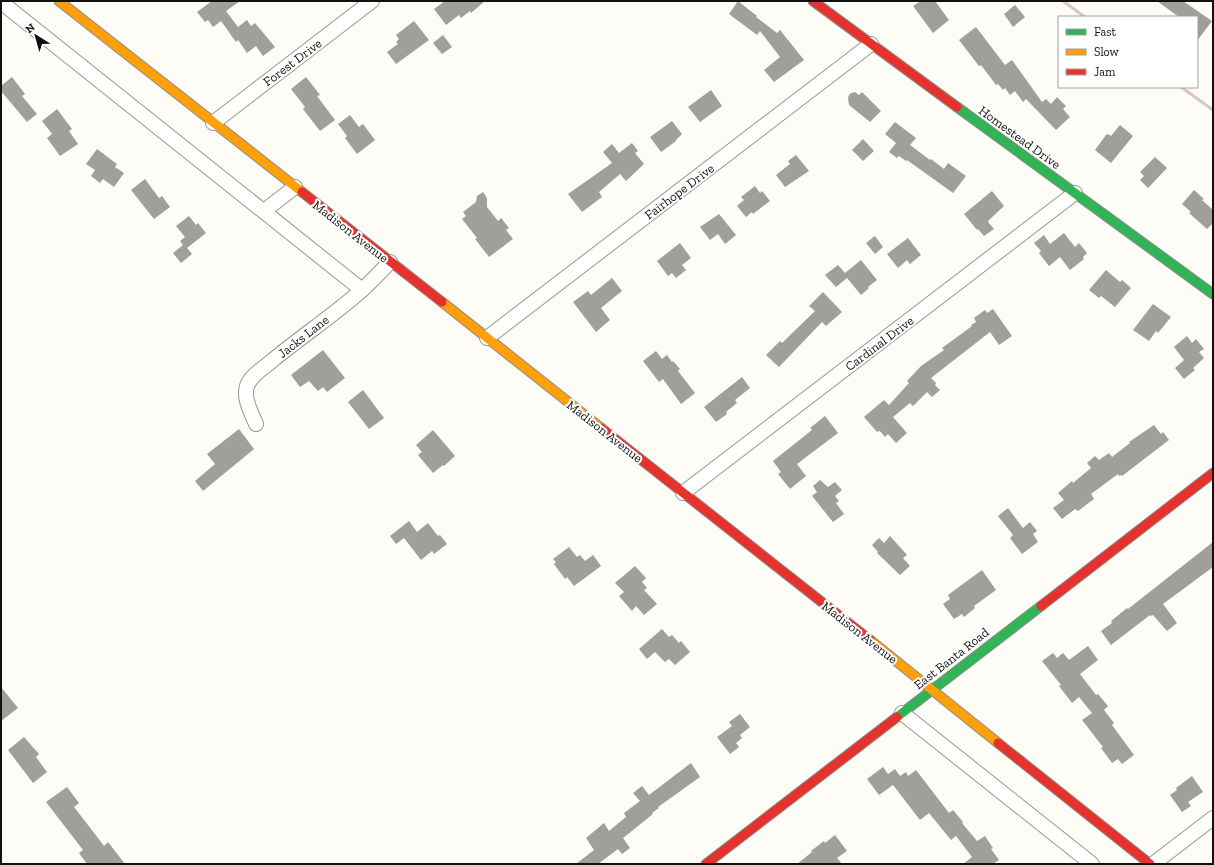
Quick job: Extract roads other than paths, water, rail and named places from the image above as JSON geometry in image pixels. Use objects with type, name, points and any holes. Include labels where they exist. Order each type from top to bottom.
[{"type":"main road","name":"Madison Avenue","points":[[59,1],[933,689],[1150,864]]},
{"type":"main road","name":"Homestead Drive","points":[[813,1],[1213,294]]},
{"type":"main road","name":"East Banta Road","points":[[706,864],[1213,473]]},
{"type":"street","name":"Forest Drive","points":[[213,123],[372,1]]},
{"type":"street","points":[[1,2],[362,290]]},
{"type":"street","name":"Fairhope Drive","points":[[487,338],[871,44]]},
{"type":"street","points":[[264,211],[295,187]]},
{"type":"street","name":"Cardinal Drive","points":[[684,493],[1075,193]]},
{"type":"street","name":"Jacks Lane","points":[[256,424],[246,396],[246,388],[249,382],[284,351],[362,290],[390,262]]},
{"type":"street","points":[[902,713],[1092,864]]},
{"type":"street","points":[[1153,864],[1213,818]]},
{"type":"railway","points":[[1063,1],[1084,16]]},
{"type":"railway","points":[[1182,88],[1213,110]]}]
